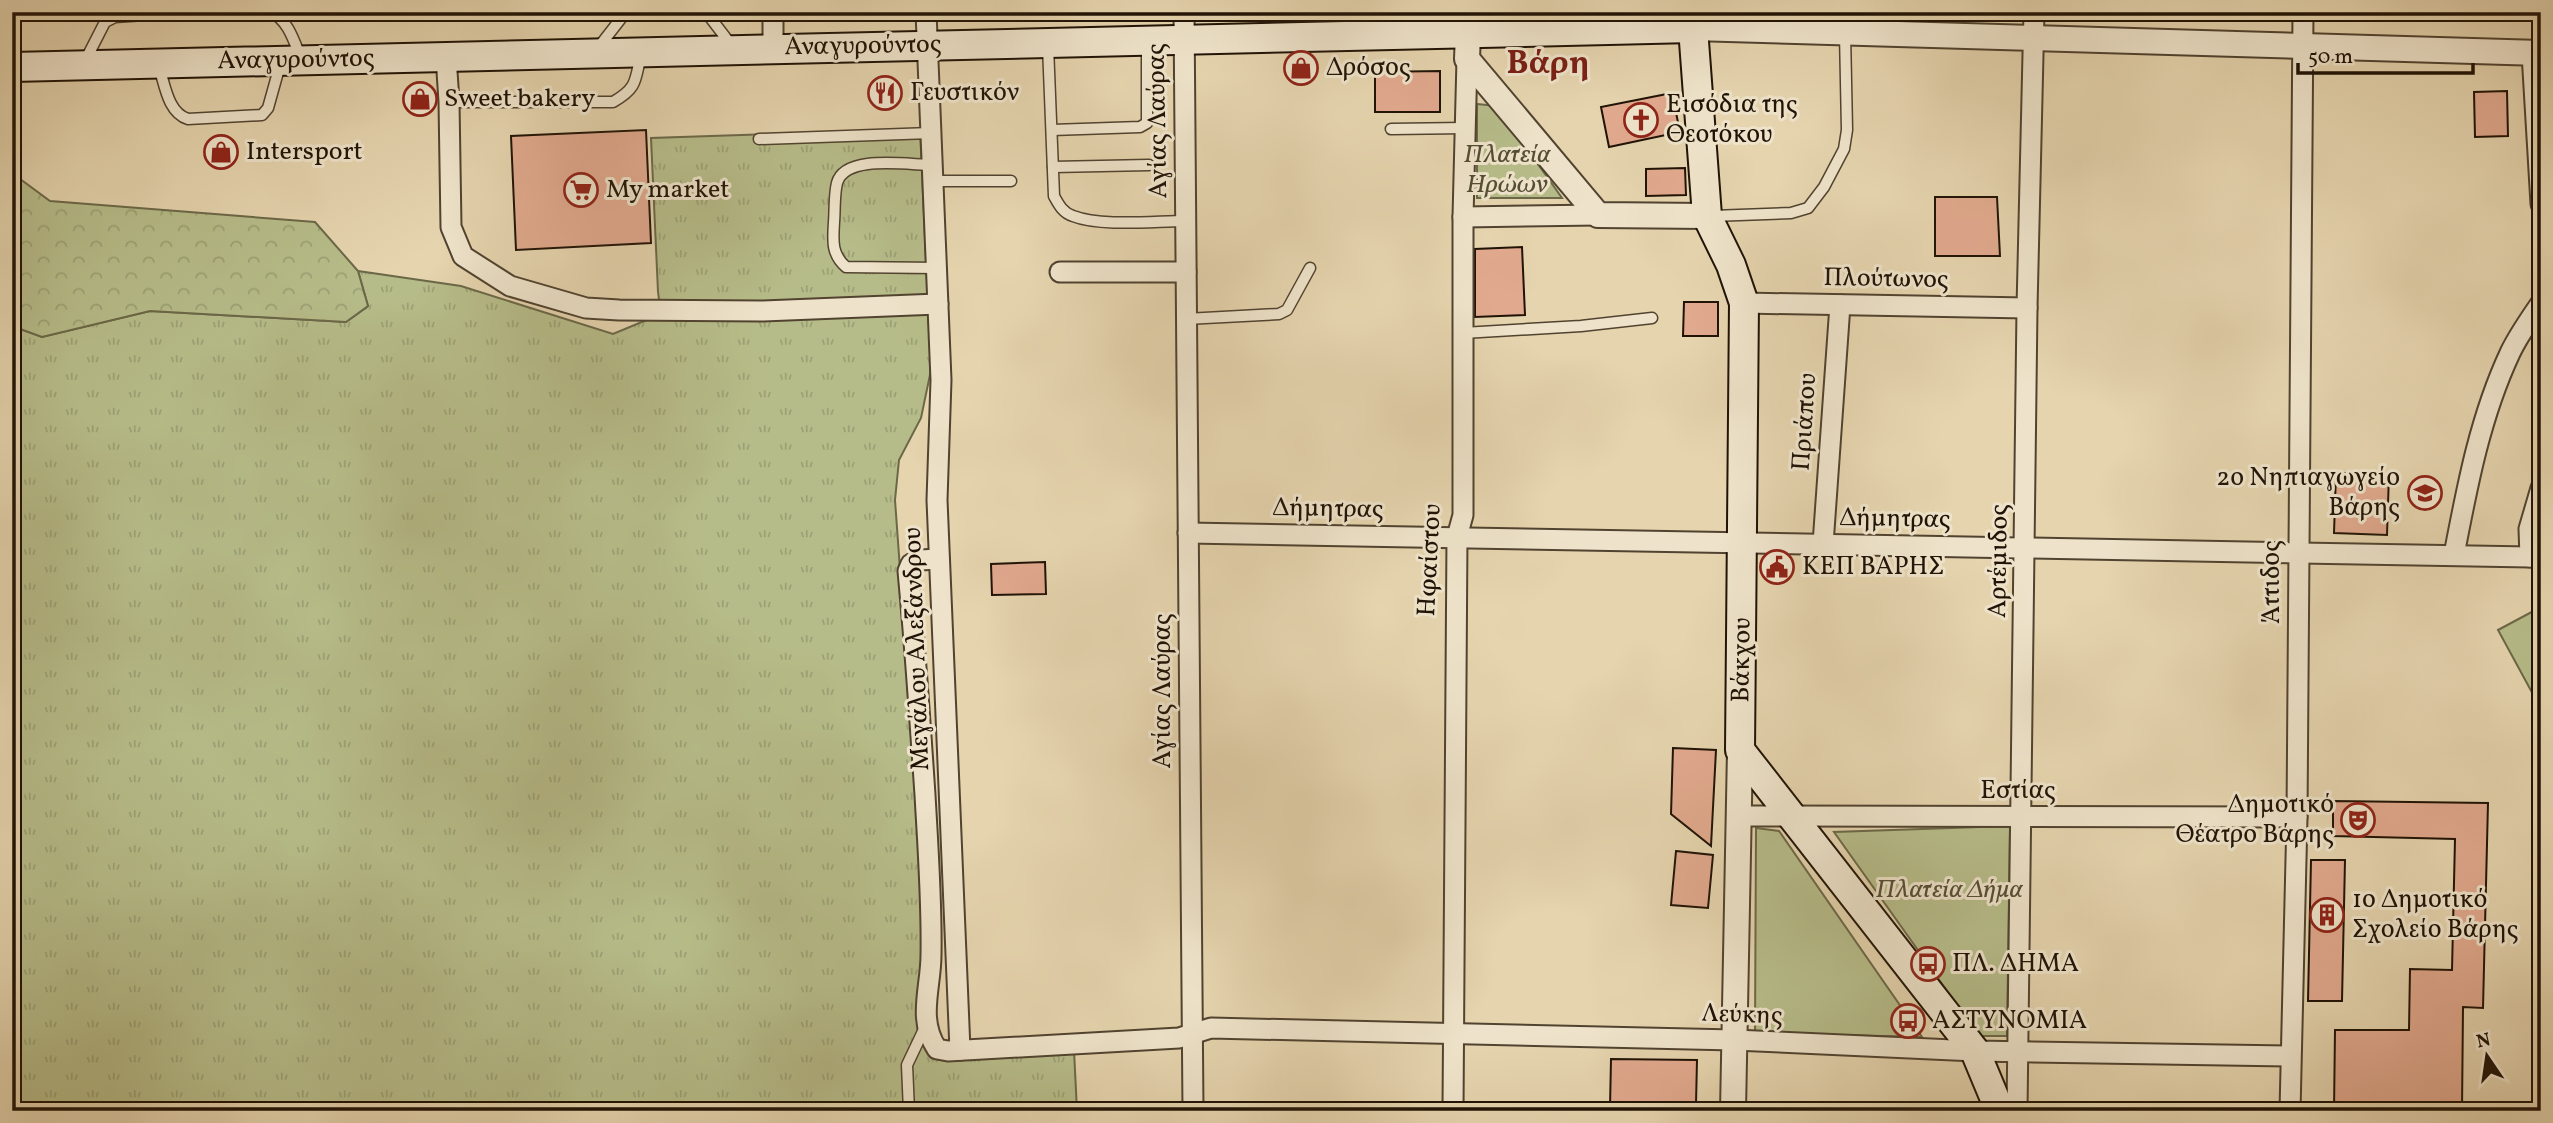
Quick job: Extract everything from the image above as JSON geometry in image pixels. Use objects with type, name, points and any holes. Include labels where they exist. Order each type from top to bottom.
[{"type":"main road","name":"Αναγυρούντος","points":[[12,67],[1147,40],[1184,26],[1468,35],[1699,20]]},
{"type":"main road","points":[[1699,20],[1707,216]]},
{"type":"main road","name":"Βάκχου","points":[[1707,216],[1731,265],[1744,303],[1744,543],[1740,750]]},
{"type":"main road","points":[[1740,750],[1975,1051],[2000,1111]]},
{"type":"street","points":[[772,12],[774,48]]},
{"type":"street","name":"Μεγάλου Αλεξάνδρου","points":[[926,12],[941,380],[936,464],[939,559],[960,1050]]},
{"type":"street","name":"Αρτέμιδος","points":[[2017,1111],[2027,308],[2034,12]]},
{"type":"street","name":"Άττιδος","points":[[2290,1111],[2297,817],[2303,12]]},
{"type":"street","points":[[1699,20],[1845,33],[2537,53],[2541,204]]},
{"type":"street","name":"Αγίας Λαύρας","points":[[1184,26],[1193,1111]]},
{"type":"street","points":[[1468,35],[1598,215]]},
{"type":"street","name":"Ηφαίστου","points":[[1453,1111],[1457,537],[1463,515],[1463,217],[1468,35]]},
{"type":"street","points":[[446,56],[451,227],[463,256],[510,286],[586,308],[619,310],[763,311],[938,304]]},
{"type":"street","points":[[1463,217],[1707,216]]},
{"type":"street","points":[[1060,272],[1186,272]]},
{"type":"street","name":"Πλούτωνος","points":[[1744,303],[2027,308]]},
{"type":"street","points":[[2454,555],[2470,474],[2491,399],[2510,351],[2541,303]]},
{"type":"street","name":"Πριάπου","points":[[1823,544],[1840,305]]},
{"type":"street","name":"Δήμητρας","points":[[1188,533],[2454,555],[2535,560],[2529,529],[2541,488]]},
{"type":"street","points":[[939,559],[920,560],[911,564],[908,571],[931,913],[926,1025],[937,1049],[1179,1038],[1192,1033]]},
{"type":"street","name":"Βάκχου","points":[[1733,1111],[1740,750]]},
{"type":"street","name":"Εστίας","points":[[1739,816],[2297,817]]},
{"type":"street","name":"Λεύκης","points":[[1192,1033],[1211,1028],[1734,1040],[1975,1051],[2290,1056]]},
{"type":"lane","points":[[83,65],[105,22],[115,17],[190,12]]},
{"type":"lane","points":[[157,64],[178,116],[188,119],[262,115],[292,60],[290,32],[278,16],[271,12]]},
{"type":"lane","points":[[594,53],[626,12]]},
{"type":"lane","points":[[706,12],[735,49]]},
{"type":"lane","points":[[1707,216],[1791,212],[1808,208],[1825,187],[1844,149],[1847,130],[1845,33]]},
{"type":"lane","points":[[1052,130],[1140,127],[1147,123],[1147,40]]},
{"type":"lane","points":[[1048,42],[1054,197],[1060,208],[1071,216],[1093,221],[1185,220]]},
{"type":"lane","points":[[449,102],[613,102],[629,93],[635,80],[641,51]]},
{"type":"lane","points":[[1391,129],[1465,128]]},
{"type":"lane","points":[[759,139],[931,133]]},
{"type":"lane","points":[[937,268],[846,267],[838,260],[833,245],[837,182],[844,170],[858,164],[1011,181]]},
{"type":"lane","points":[[1053,167],[1149,165]]},
{"type":"lane","points":[[1186,319],[1279,314],[1287,310],[1310,268]]},
{"type":"lane","points":[[1463,333],[1581,326],[1652,318]]},
{"type":"lane","points":[[909,1111],[908,1065],[926,1025]]},
{"type":"green space","name":"Πλατεία Ηρώων","points":[[1477,104],[1497,106],[1562,198],[1477,198]]},
{"type":"green space","points":[[920,129],[931,370],[921,418],[899,460],[895,500],[935,1055],[1074,1050],[1077,1111],[12,1111],[12,326],[42,337],[150,311],[346,322],[368,306],[358,271],[461,286],[613,334],[661,314],[651,138]]},
{"type":"green space","points":[[12,173],[50,201],[315,222],[358,271],[368,306],[346,322],[150,311],[42,337],[12,326]]},
{"type":"green space","points":[[2541,607],[2541,709],[2498,630]]},
{"type":"green space","name":"Πλατεία Δήμα","points":[[2010,826],[2007,1036],[1979,1036],[1834,832]]},
{"type":"green space","name":"Πλατεία Δήμα","points":[[1756,828],[1779,831],[1922,1037],[1755,1033]]},
{"type":"building","points":[[1440,71],[1440,112],[1375,112],[1375,72]]},
{"type":"building","points":[[2507,91],[2508,136],[2475,137],[2474,92]]},
{"type":"building","name":"Εισόδια της Θεοτόκου","points":[[1672,93],[1680,132],[1609,147],[1601,107]]},
{"type":"building","name":"My market","points":[[646,130],[651,243],[516,250],[511,136]]},
{"type":"building","points":[[1685,168],[1686,195],[1646,196],[1646,169]]},
{"type":"building","points":[[1935,197],[1997,197],[2000,256],[1935,256]]},
{"type":"building","points":[[1522,247],[1525,315],[1475,317],[1475,249]]},
{"type":"building","points":[[1684,302],[1718,302],[1718,336],[1683,336]]},
{"type":"building","name":"2ο Νηπιαγωγείο Βάρης","points":[[2336,473],[2389,474],[2387,535],[2334,533]]},
{"type":"building","points":[[1045,562],[1046,594],[992,595],[991,564]]},
{"type":"building","points":[[1673,748],[1716,750],[1711,846],[1671,814]]},
{"type":"building","points":[[2333,801],[2488,803],[2483,1008],[2463,1007],[2462,1111],[2334,1111],[2335,1030],[2409,1030],[2410,969],[2452,970],[2455,839],[2333,836]]},
{"type":"building","points":[[1676,851],[1713,855],[1708,908],[1671,905]]},
{"type":"building","points":[[2311,860],[2345,860],[2342,1001],[2308,1001]]},
{"type":"building","points":[[1611,1059],[1697,1060],[1696,1104],[1651,1104],[1651,1109],[1610,1108]]},
{"type":"place","name":"Δρόσος","points":[[1301,68]]},
{"type":"place","name":"Γευστικόν","points":[[885,93]]},
{"type":"place","name":"Sweet bakery","points":[[420,99]]},
{"type":"place","name":"Εισόδια της Θεοτόκου","points":[[1641,120]]},
{"type":"place","name":"Intersport","points":[[221,152]]},
{"type":"place","name":"My market","points":[[581,190]]},
{"type":"place","name":"2ο Νηπιαγωγείο Βάρης","points":[[2425,493]]},
{"type":"place","name":"ΚΕΠ ΒΑΡΗΣ","points":[[1777,567]]},
{"type":"place","name":"Δημοτικό Θέατρο Βάρης","points":[[2358,820]]},
{"type":"place","name":"1ο Δημοτικό Σχολείο Βάρης","points":[[2327,915]]},
{"type":"place","name":"ΠΛ. ΔΗΜΑ","points":[[1928,964]]},
{"type":"place","name":"ΑΣΤΥΝΟΜΙΑ","points":[[1908,1021]]},
{"type":"district","name":"Βάρη","points":[[1548,65]]}]
